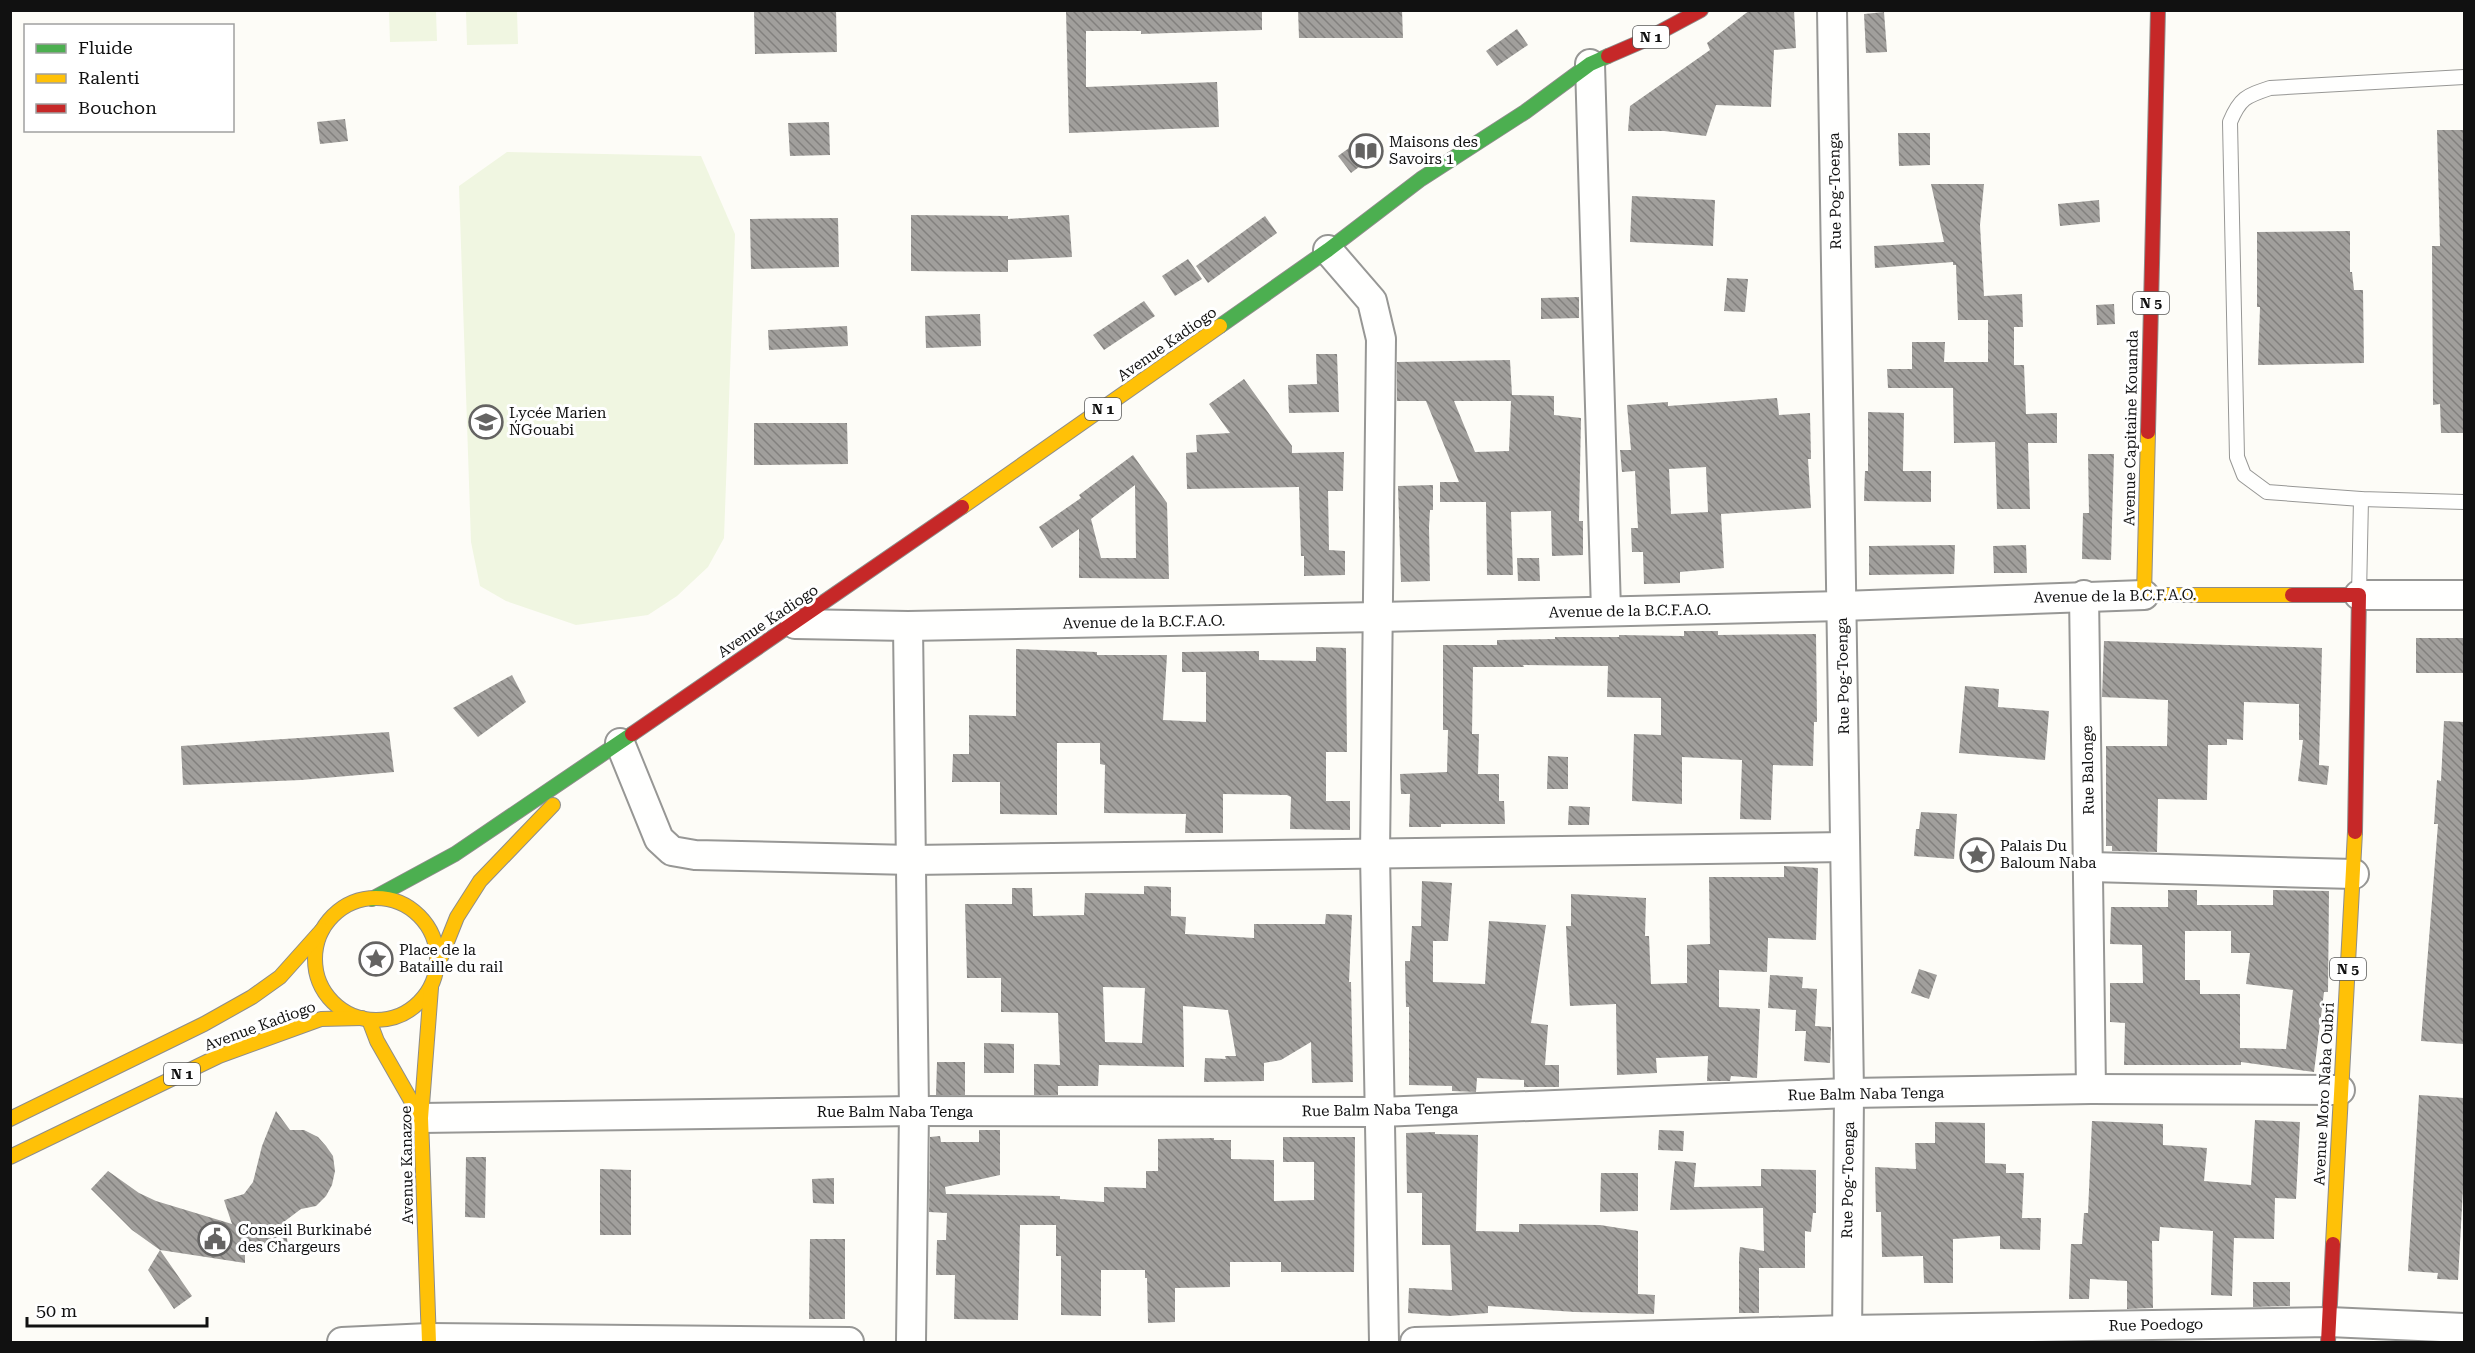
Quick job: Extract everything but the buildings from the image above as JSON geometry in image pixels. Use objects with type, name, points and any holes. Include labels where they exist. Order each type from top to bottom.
[{"type":"main road","name":"Avenue Kadiogo","points":[[1595,61],[1645,40],[1701,10]]},
{"type":"main road","name":"Avenue Capitaine Kouanda","points":[[2144,595],[2158,10]]},
{"type":"main road","name":"Avenue Kadiogo","points":[[372,899],[455,854],[795,624],[1328,250],[1421,179],[1525,112],[1595,61],[1623,36]]},
{"type":"main road","name":"Avenue de la B.C.F.A.O.","points":[[2144,595],[2359,595]]},
{"type":"main road","name":"Avenue Moro Naba Oubri","points":[[2328,1332],[2354,873],[2359,595]]},
{"type":"main road","name":"Avenue Kadiogo","points":[[437,967],[457,916],[480,881],[612,749]]},
{"type":"main road","name":"N 1","points":[[325,927],[340,910],[361,900],[372,899]]},
{"type":"main road","points":[[372,899],[394,901],[413,910],[433,935],[438,956],[431,988]]},
{"type":"main road","name":"Avenue Kadiogo","points":[[10,1119],[204,1024],[252,997],[280,977],[325,927]]},
{"type":"main road","points":[[325,927],[316,948],[315,959],[320,982],[325,992],[341,1009],[365,1019],[421,1118]]},
{"type":"main road","name":"N 1","points":[[365,1019],[389,1019],[402,1015],[423,999],[431,988]]},
{"type":"main road","name":"Avenue Kanazoe","points":[[429,1340],[421,1118],[431,988]]},
{"type":"main road","name":"Avenue Kadiogo","points":[[10,1157],[219,1056],[321,1019],[365,1019]]},
{"type":"street","name":"Rue Pog-Toenga","points":[[1832,10],[1849,1093],[1847,1336]]},
{"type":"street","points":[[1595,61],[1606,611]]},
{"type":"street","points":[[1328,250],[1372,301],[1381,339],[1375,854],[1384,1342]]},
{"type":"street","name":"Avenue de la B.C.F.A.O.","points":[[795,624],[908,626],[1379,617],[1842,606],[2144,595]]},
{"type":"street","name":"Avenue de la B.C.F.A.O.","points":[[2359,595],[2464,595]]},
{"type":"street","name":"Rue Balonge","points":[[2084,596],[2090,867],[2091,1089]]},
{"type":"street","points":[[908,626],[914,1111],[911,1342]]},
{"type":"street","points":[[612,749],[659,839],[672,851],[695,855],[912,860],[1845,847]]},
{"type":"street","points":[[2090,867],[2354,873]]},
{"type":"street","name":"Rue Balm Naba Tenga","points":[[421,1118],[914,1111],[1380,1112],[1849,1093],[2091,1089],[2340,1090]]},
{"type":"street","name":"Rue Poedogo","points":[[1415,1342],[2328,1332],[2464,1328]]},
{"type":"street","points":[[342,1342],[429,1340],[849,1342]]},
{"type":"lane","points":[[2464,77],[2270,88],[2250,94],[2237,104],[2230,122],[2236,457],[2244,475],[2267,492],[2361,499],[2464,502]]},
{"type":"lane","points":[[2359,595],[2361,499]]},
{"type":"green space","points":[[389,11],[436,11],[437,41],[390,42]]},
{"type":"green space","points":[[466,11],[517,11],[518,44],[467,45]]},
{"type":"green space","points":[[507,152],[701,156],[735,234],[724,538],[708,567],[677,596],[648,615],[576,625],[506,601],[480,586],[471,542],[459,186]]},
{"type":"traffic: fast","points":[[1220,326],[1328,250],[1421,179],[1525,112],[1590,64],[1608,56]]},
{"type":"traffic: fast","points":[[372,899],[455,854],[632,734]]},
{"type":"traffic: slow","points":[[962,507],[1220,326]]},
{"type":"traffic: slow","points":[[2148,432],[2144,595],[2292,595]]},
{"type":"traffic: slow","points":[[437,967],[457,917],[480,881],[553,805]]},
{"type":"traffic: slow","points":[[2333,1244],[2355,832]]},
{"type":"traffic: slow","points":[[376,898],[399,903],[410,908],[419,916],[427,925],[432,936],[437,959],[432,982],[427,993],[419,1002],[410,1010],[399,1015],[376,1020],[353,1015],[342,1010],[333,1002],[325,993],[320,982],[315,959],[320,936],[325,925],[333,916],[342,908],[353,903],[376,898]]},
{"type":"traffic: slow","points":[[10,1119],[204,1024],[252,997],[280,977],[322,930]]},
{"type":"traffic: slow","points":[[429,1342],[421,1118],[431,988]]},
{"type":"traffic: slow","points":[[10,1157],[219,1056],[321,1019],[362,1018]]},
{"type":"traffic: slow","points":[[369,1020],[377,1041],[421,1118]]},
{"type":"traffic: jam","points":[[1608,56],[1645,40],[1701,10]]},
{"type":"traffic: jam","points":[[2148,432],[2158,10]]},
{"type":"traffic: jam","points":[[632,734],[962,507]]},
{"type":"traffic: jam","points":[[2292,595],[2359,595],[2355,832]]},
{"type":"traffic: jam","points":[[2328,1342],[2333,1244]]},
{"type":"place","name":"Maisons des Savoirs 1","points":[[1366,151]]},
{"type":"place","name":"Lycée Marien N´Gouabi","points":[[486,422]]},
{"type":"place","name":"Palais Du Baloum Naba","points":[[1977,855]]},
{"type":"place","name":"Place de la Bataille du rail","points":[[376,959]]},
{"type":"place","name":"Conseil Burkinabé des Chargeurs","points":[[215,1239]]}]
